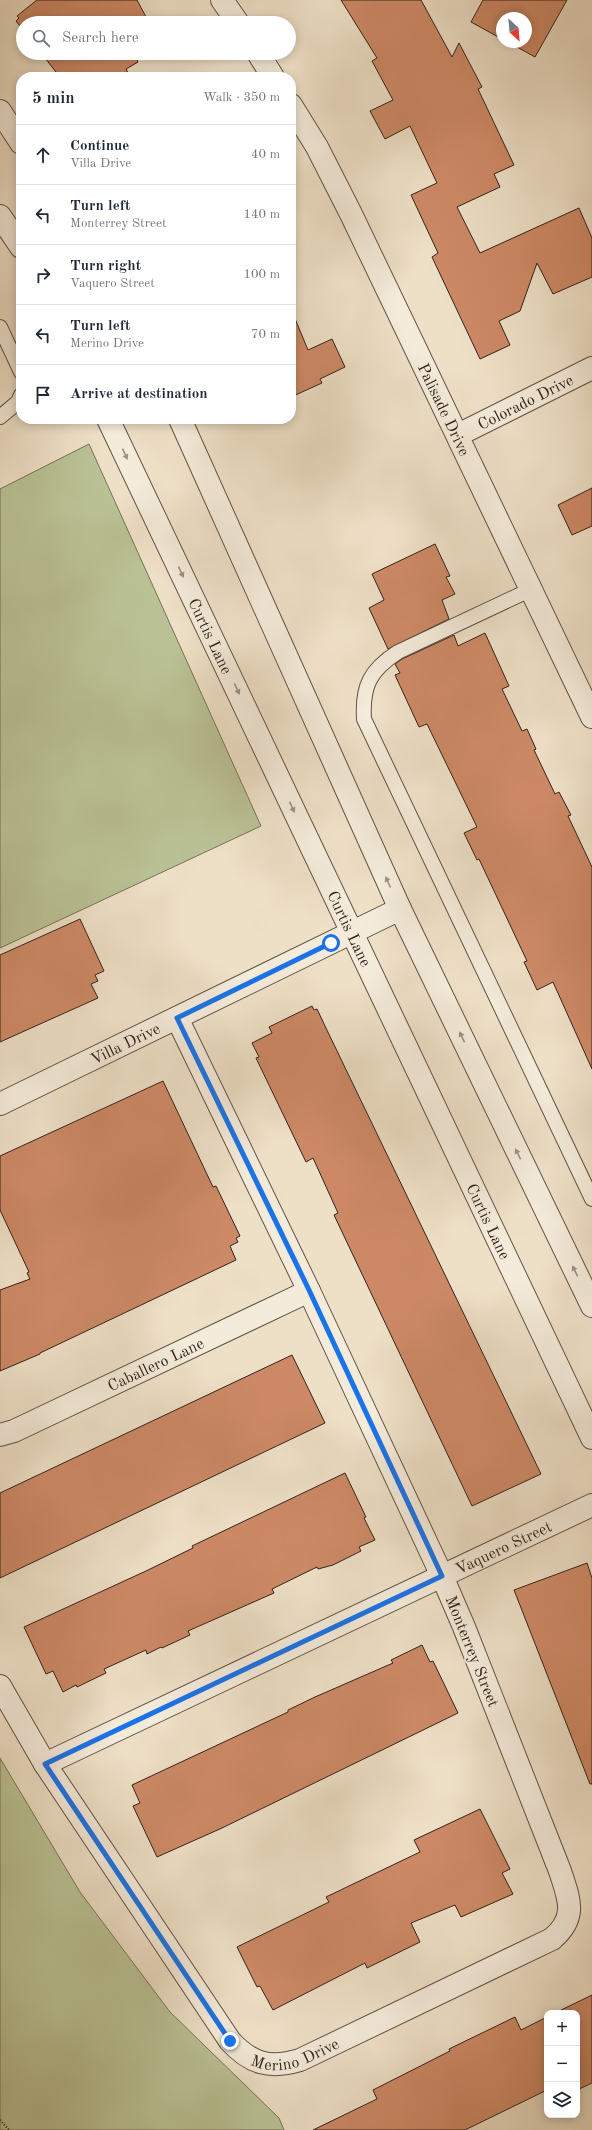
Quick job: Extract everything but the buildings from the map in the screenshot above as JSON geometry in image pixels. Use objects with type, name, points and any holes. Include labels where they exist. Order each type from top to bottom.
[{"type":"street","points":[[222,0],[233,16]]},
{"type":"street","points":[[262,60],[270,72]]},
{"type":"street","points":[[0,111],[16,135]]},
{"type":"street","name":"Palisade Drive","points":[[296,113],[317,147],[344,201],[458,435],[592,717]]},
{"type":"street","points":[[0,216],[16,240]]},
{"type":"street","name":"Colorado Drive","points":[[458,435],[592,368]]},
{"type":"street","name":"Curtis Lane","points":[[110,424],[592,1438]]},
{"type":"street","points":[[182,424],[400,909],[592,1306]]},
{"type":"street","name":"Villa Drive","points":[[0,1104],[400,909]]},
{"type":"street","name":"Monterrey Street","points":[[177,1018],[309,1290],[442,1576],[464,1627],[560,1871],[570,1907],[566,1923]]},
{"type":"street","name":"Caballero Lane","points":[[0,1435],[14,1431],[309,1290]]},
{"type":"street","name":"Vaquero Street","points":[[45,1764],[592,1505]]},
{"type":"street","name":"Merino Drive","points":[[0,1686],[45,1764],[230,2041],[241,2053],[254,2061],[285,2065],[300,2060],[552,1939],[562,1930],[566,1923]]},
{"type":"lane","points":[[0,327],[10,344],[16,359]]},
{"type":"lane","points":[[0,417],[16,404]]},
{"type":"lane","points":[[532,589],[398,652],[381,663],[369,680],[363,699],[364,719],[592,1199]]},
{"type":"path","points":[[0,2120],[9,2130]]},
{"type":"green space","points":[[89,444],[261,826],[0,948],[0,489]]},
{"type":"green space","points":[[0,1758],[80,1892],[170,2012],[279,2118],[284,2130],[0,2130]]},
{"type":"route","points":[[230,2041],[45,1764],[442,1576],[309,1290],[177,1018],[331,943]]}]
